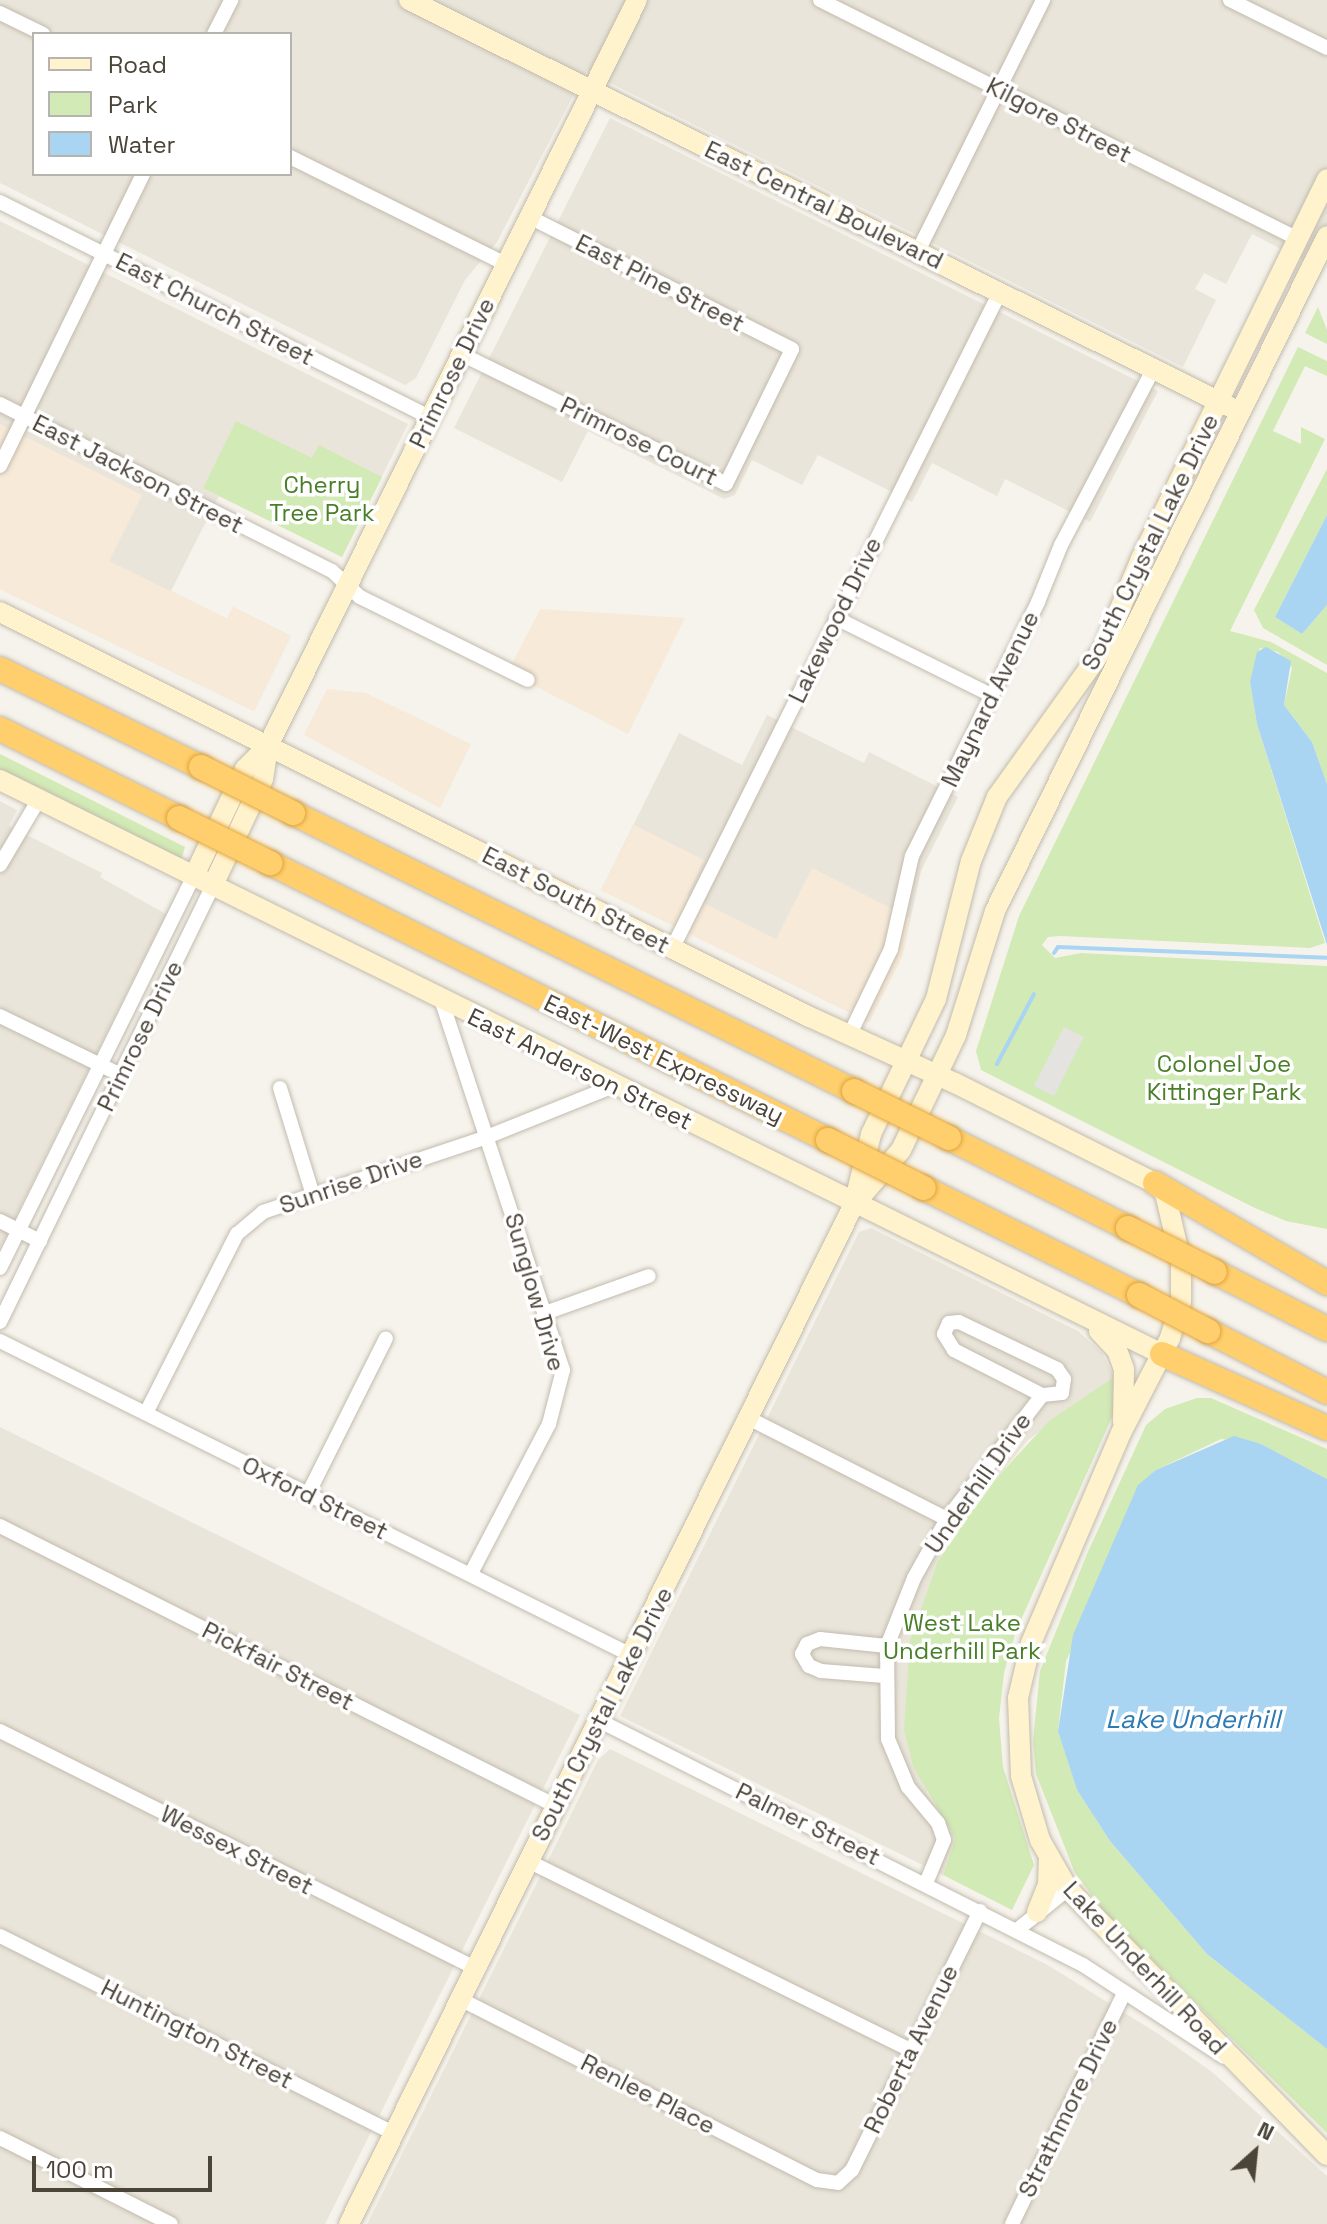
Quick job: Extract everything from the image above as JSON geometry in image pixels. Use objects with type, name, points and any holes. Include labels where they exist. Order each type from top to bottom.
[{"type":"highway","points":[[0,669],[949,1138],[1327,1329]]},
{"type":"highway","name":"East-West Expressway","points":[[0,729],[1139,1295],[1327,1392]]},
{"type":"highway","points":[[1155,1183],[1327,1283]]},
{"type":"highway","points":[[1162,1354],[1327,1428]]},
{"type":"main road","name":"East Central Boulevard","points":[[409,0],[1239,412]]},
{"type":"main road","name":"Primrose Drive","points":[[204,881],[263,779],[268,746],[637,0]]},
{"type":"main road","name":"South Crystal Lake Drive","points":[[349,2224],[854,1204],[871,1134],[936,999],[963,890],[997,797],[1103,649],[1218,402],[1327,179]]},
{"type":"main road","name":"South Crystal Lake Drive","points":[[854,1204],[901,1150],[961,1021],[995,911],[1327,236]]},
{"type":"main road","name":"East South Street","points":[[0,612],[672,949],[1155,1183]]},
{"type":"main road","name":"East Anderson Street","points":[[0,780],[1086,1320],[1162,1354]]},
{"type":"main road","name":"Lake Underhill Road","points":[[1155,1183],[1169,1203],[1183,1284],[1177,1320],[1121,1433],[1041,1614],[1021,1680],[1018,1757],[1049,1860],[1068,1889],[1234,2063],[1327,2155]]},
{"type":"main road","name":"Lake Underhill Road","points":[[1086,1320],[1108,1338],[1124,1369],[1127,1402],[1121,1433]]},
{"type":"main road","points":[[1037,1912],[1048,1885],[1049,1860]]},
{"type":"street","points":[[215,32],[231,0]]},
{"type":"street","name":"Kilgore Street","points":[[820,0],[1298,239]]},
{"type":"street","points":[[917,253],[1043,0]]},
{"type":"street","points":[[1230,0],[1327,48]]},
{"type":"street","points":[[0,13],[39,32]]},
{"type":"street","points":[[292,158],[506,264]]},
{"type":"street","points":[[0,466],[142,176]]},
{"type":"street","name":"East Church Street","points":[[0,202],[430,417]]},
{"type":"street","name":"East Pine Street","points":[[529,217],[792,349]]},
{"type":"street","name":"Lakewood Drive","points":[[672,949],[1000,292]]},
{"type":"street","name":"Primrose Court","points":[[461,354],[726,484],[792,349]]},
{"type":"street","name":"Maynard Avenue","points":[[849,1036],[891,949],[912,856],[1061,545],[1153,370]]},
{"type":"street","name":"East Jackson Street","points":[[0,404],[332,571],[360,597],[528,680]]},
{"type":"street","points":[[836,618],[991,695]]},
{"type":"street","points":[[0,865],[39,799]]},
{"type":"street","name":"Primrose Drive","points":[[0,1268],[101,1065],[204,881]]},
{"type":"street","name":"Primrose Drive","points":[[0,1322],[121,1075],[204,881]]},
{"type":"street","name":"Sunglow Drive","points":[[441,999],[563,1370],[559,1398],[470,1575]]},
{"type":"street","points":[[0,1016],[121,1075]]},
{"type":"street","name":"Sunrise Drive","points":[[146,1413],[237,1234],[263,1212],[487,1137],[614,1086]]},
{"type":"street","points":[[280,1088],[313,1195]]},
{"type":"street","points":[[0,1221],[40,1241]]},
{"type":"street","points":[[545,1313],[649,1276]]},
{"type":"street","name":"Underhill Drive","points":[[926,1883],[944,1840],[938,1823],[908,1787],[888,1739],[884,1676],[887,1646],[914,1578],[947,1519],[1042,1395],[1062,1393],[1064,1379],[1057,1369],[970,1325],[949,1323],[944,1334],[954,1350],[1042,1395]]},
{"type":"street","points":[[308,1494],[386,1338]]},
{"type":"street","name":"Oxford Street","points":[[0,1341],[631,1655]]},
{"type":"street","points":[[750,1419],[947,1519]]},
{"type":"street","name":"Pickfair Street","points":[[0,1526],[556,1806]]},
{"type":"street","points":[[884,1676],[821,1671],[809,1666],[802,1654],[807,1644],[820,1639],[887,1646]]},
{"type":"street","name":"Palmer Street","points":[[598,1720],[1017,1930],[1234,2063]]},
{"type":"street","name":"Wessex Street","points":[[0,1731],[475,1968]]},
{"type":"street","points":[[528,1861],[910,2050]]},
{"type":"street","points":[[1017,1930],[1068,1889]]},
{"type":"street","name":"Roberta Avenue","points":[[838,2183],[852,2170],[980,1911]]},
{"type":"street","name":"Huntington Street","points":[[0,1936],[393,2133]]},
{"type":"street","name":"Strathmore Drive","points":[[1012,2224],[1124,1993]]},
{"type":"street","name":"Renlee Place","points":[[460,1999],[817,2180],[838,2183]]},
{"type":"street","points":[[0,2138],[171,2224]]},
{"type":"shaded area","points":[[0,0],[1327,0],[1327,238],[1313,265],[1252,234],[1226,284],[1204,273],[1195,289],[1216,300],[1183,367],[586,71],[497,242],[465,280],[416,378],[405,385],[0,183]]},
{"type":"shaded area","points":[[610,118],[1158,391],[1090,522],[1005,479],[997,496],[932,463],[912,502],[818,455],[802,485],[752,460],[735,495],[724,499],[588,431],[562,482],[454,428]]},
{"type":"shaded area","points":[[0,221],[408,424],[342,557],[219,496],[171,591],[227,619],[233,607],[291,636],[254,711],[0,589]]},
{"type":"shaded area","points":[[0,424],[142,495],[109,561],[227,619],[233,607],[291,636],[254,711],[0,589]]},
{"type":"shaded area","points":[[540,609],[685,618],[628,734],[508,672]]},
{"type":"shaded area","points":[[327,689],[366,693],[471,744],[440,808],[304,735]]},
{"type":"shaded area","points":[[767,715],[864,763],[869,752],[958,797],[921,871],[902,957],[869,1022],[601,890],[679,733],[742,765]]},
{"type":"shaded area","points":[[0,801],[17,810],[9,826],[102,873],[100,877],[166,914],[0,1248]]},
{"type":"shaded area","points":[[634,825],[704,860],[687,895],[776,939],[812,868],[910,918],[902,957],[869,1022],[601,890]]},
{"type":"shaded area","points":[[1064,1027],[1084,1037],[1054,1096],[1034,1086]]},
{"type":"shaded area","points":[[871,1228],[1078,1331],[1102,1353],[1114,1377],[1028,1440],[957,1528],[938,1561],[927,1792],[955,1839],[943,1875],[620,1716],[859,1232]]},
{"type":"shaded area","points":[[0,1427],[580,1715],[325,2224],[0,2224]]},
{"type":"shaded area","points":[[610,1749],[1046,1964],[1160,2035],[1212,2072],[1327,2176],[1327,2224],[367,2224],[598,1760]]},
{"type":"green space","points":[[1318,307],[1327,330],[1327,344],[1305,333]]},
{"type":"green space","name":"Colonel Joe Kittinger Park","points":[[1298,347],[1327,361],[1327,376],[1305,366],[1273,431],[1301,444],[1301,427],[1325,439],[1230,631],[1271,642],[1327,673],[1327,784],[1312,742],[1284,705],[1292,668],[1278,652],[1260,648],[1250,682],[1257,724],[1325,943],[1310,948],[1060,936],[1048,937],[1042,945],[1055,958],[1081,953],[1327,966],[1327,1229],[1286,1221],[1255,1208],[981,1070],[976,1051],[1019,916]]},
{"type":"green space","name":"Cherry Tree Park","points":[[236,421],[312,458],[319,445],[382,477],[342,557],[203,488]]},
{"type":"green space","points":[[1327,469],[1327,515],[1275,617],[1302,634],[1327,605],[1327,665],[1263,628],[1254,610]]},
{"type":"green space","points":[[0,754],[185,847],[181,861],[0,772]]},
{"type":"green space","name":"West Lake Underhill Park","points":[[1114,1377],[1117,1406],[1016,1631],[1004,1673],[999,1718],[1003,1767],[1034,1865],[1012,1910],[943,1875],[955,1839],[913,1766],[904,1730],[910,1640],[938,1561],[984,1492],[1049,1421]]},
{"type":"green space","points":[[1197,1398],[1211,1398],[1327,1449],[1327,1479],[1261,1444],[1221,1439],[1156,1470],[1066,1661],[1058,1730],[1077,1790],[1110,1841],[1207,1954],[1327,2049],[1327,2133],[1107,1915],[1075,1873],[1036,1774],[1033,1741],[1040,1671],[1087,1554],[1146,1425],[1165,1409]]},
{"type":"water","points":[[1327,515],[1327,605],[1302,634],[1275,617]]},
{"type":"water","points":[[1266,647],[1291,661],[1284,705],[1312,742],[1327,784],[1327,945],[1257,724],[1250,682],[1257,652]]},
{"type":"water","name":"Lake Underhill","points":[[1234,1436],[1261,1444],[1327,1479],[1327,2049],[1207,1954],[1110,1841],[1077,1790],[1058,1731],[1073,1635],[1138,1485],[1156,1470]]},
{"type":"waterway","points":[[1054,953],[1058,947],[1327,958]]},
{"type":"waterway","points":[[997,1064],[1034,994]]}]
